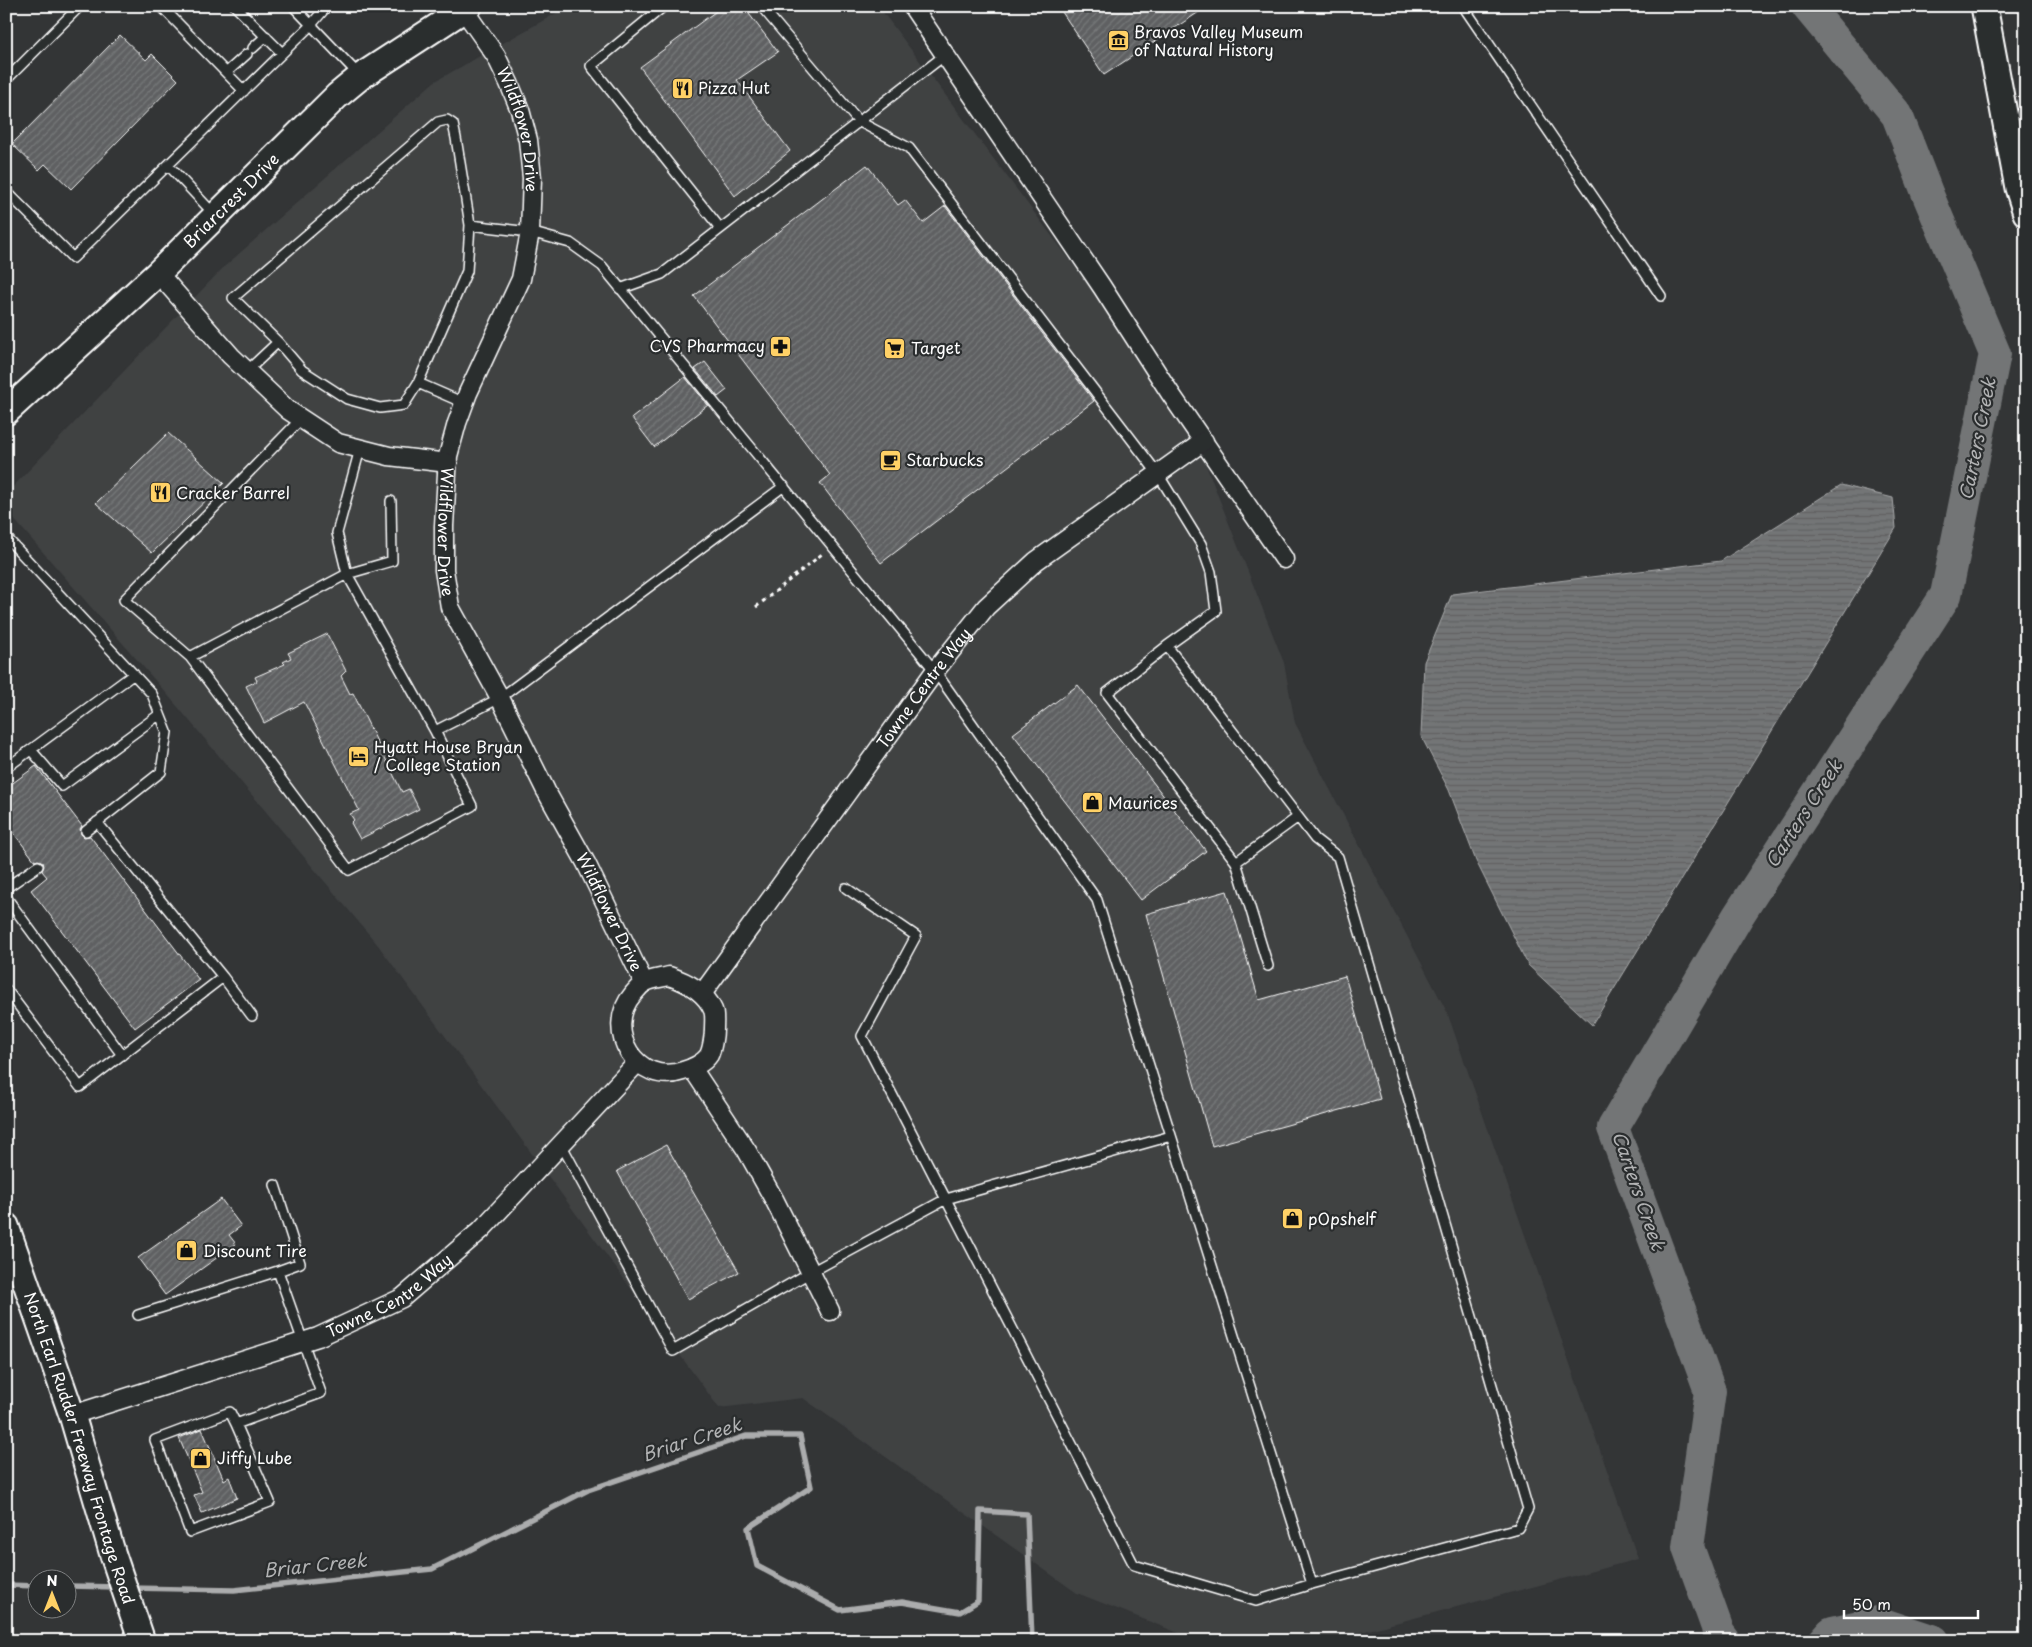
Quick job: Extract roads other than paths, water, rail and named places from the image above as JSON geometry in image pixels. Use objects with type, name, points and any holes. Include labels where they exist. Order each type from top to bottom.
[{"type":"main road","points":[[1984,6],[2018,188],[2026,213]]},
{"type":"main road","name":"Briarcrest Drive","points":[[6,412],[158,273],[337,96],[360,77],[464,7]]},
{"type":"main road","name":"North Earl Rudder Freeway Frontage Road","points":[[6,1226],[72,1415],[113,1555],[142,1641]]},
{"type":"street","points":[[912,6],[1102,287],[1170,393],[1284,559]]},
{"type":"street","name":"Wildflower Drive","points":[[464,7],[496,56],[520,110],[528,140],[532,178],[530,232],[520,279],[464,403],[457,423],[448,463],[444,526],[444,570],[450,607],[500,698],[546,791],[586,862],[644,983]]},
{"type":"street","points":[[158,273],[231,356],[288,410],[301,419],[338,443],[389,456],[448,463]]},
{"type":"street","name":"Towne Centre Way","points":[[702,994],[936,670],[986,607],[1036,561],[1204,441]]},
{"type":"street","points":[[669,976],[686,982],[702,994],[713,1011],[714,1034],[708,1056],[692,1068],[672,1075],[655,1072],[637,1064],[626,1048],[622,1033],[622,1018],[626,1002],[644,983],[669,976]]},
{"type":"street","name":"Towne Centre Way","points":[[72,1415],[318,1338],[402,1298],[481,1230],[637,1064]]},
{"type":"street","points":[[692,1068],[747,1151],[775,1201],[830,1310]]},
{"type":"lane","points":[[6,80],[80,6]]},
{"type":"lane","points":[[161,6],[244,90]]},
{"type":"lane","points":[[235,6],[282,53]]},
{"type":"lane","points":[[293,6],[360,77]]},
{"type":"lane","points":[[6,192],[73,258],[282,53],[327,6]]},
{"type":"lane","points":[[664,6],[591,66],[720,228]]},
{"type":"lane","points":[[761,6],[858,121],[909,148],[1158,474],[1201,544],[1211,572],[1216,611],[1107,693],[1236,862],[1268,966]]},
{"type":"lane","points":[[1464,6],[1661,296]]},
{"type":"lane","points":[[227,72],[266,36]]},
{"type":"lane","points":[[620,289],[662,274],[945,55]]},
{"type":"lane","points":[[447,120],[452,124],[456,138],[470,226],[467,271],[418,384],[404,405],[380,408],[347,399],[302,370],[278,342],[233,298],[438,122],[447,120]]},
{"type":"lane","points":[[168,164],[216,216]]},
{"type":"lane","points":[[470,226],[530,232],[570,243],[602,266],[936,670],[1097,900],[1312,1584]]},
{"type":"lane","points":[[247,371],[278,342]]},
{"type":"lane","points":[[418,384],[464,403]]},
{"type":"lane","points":[[301,419],[124,600],[190,657],[349,870],[472,806],[435,731],[347,574],[337,533],[360,449]]},
{"type":"lane","points":[[435,731],[500,698],[784,486]]},
{"type":"lane","points":[[190,657],[347,574],[392,561],[391,501]]},
{"type":"lane","points":[[6,537],[152,694],[167,732],[161,772],[86,831]]},
{"type":"lane","points":[[846,888],[916,936],[862,1036],[1134,1565],[1256,1601],[1518,1528],[1528,1509],[1338,857],[1314,839],[1167,646]]},
{"type":"lane","points":[[6,768],[134,674]]},
{"type":"lane","points":[[32,750],[62,786],[160,714]]},
{"type":"lane","points":[[1236,862],[1298,817]]},
{"type":"lane","points":[[98,822],[252,1016]]},
{"type":"lane","points":[[6,888],[38,866]]},
{"type":"lane","points":[[6,897],[122,1056]]},
{"type":"lane","points":[[6,989],[80,1087],[222,977]]},
{"type":"lane","points":[[561,1144],[673,1351],[811,1272],[946,1199],[1171,1136]]},
{"type":"lane","points":[[138,1315],[300,1263],[275,1185]]},
{"type":"lane","points":[[236,1424],[321,1393],[278,1271]]},
{"type":"lane","points":[[230,1412],[236,1424],[270,1502],[190,1532],[155,1440],[230,1412]]},
{"type":"waterway","name":"Carters Creek","points":[[1725,1641],[1719,1633],[1688,1547],[1710,1391],[1613,1128],[1738,916],[1946,595],[1995,354],[1928,195],[1897,115],[1807,6]]},
{"type":"waterway","name":"Briar Creek","points":[[130,1588],[234,1590],[432,1569],[588,1490],[746,1436],[800,1436],[811,1487],[748,1528],[757,1566],[840,1610],[902,1602],[960,1612],[978,1601],[980,1511],[1027,1514],[1032,1641]]},
{"type":"waterway","name":"Briar Creek","points":[[6,1585],[28,1586]]},
{"type":"waterway","name":"Briar Creek","points":[[78,1586],[118,1587]]},
{"type":"waterway","name":"Carters Creek","points":[[1824,1641],[1832,1632],[1877,1622],[1934,1641]]},
{"type":"place","name":"Bravos Valley Museum of Natural History","points":[[1118,41]]},
{"type":"place","name":"Pizza Hut","points":[[682,88]]},
{"type":"place","name":"CVS Pharmacy","points":[[781,346]]},
{"type":"place","name":"Target","points":[[895,348]]},
{"type":"place","name":"Starbucks","points":[[890,460]]},
{"type":"place","name":"Cracker Barrel","points":[[160,493]]},
{"type":"place","name":"Hyatt House Bryan / College Station","points":[[358,756]]},
{"type":"place","name":"Maurices","points":[[1092,803]]},
{"type":"place","name":"pOpshelf","points":[[1292,1219]]},
{"type":"place","name":"Discount Tire","points":[[187,1251]]},
{"type":"place","name":"Jiffy Lube","points":[[201,1458]]}]
